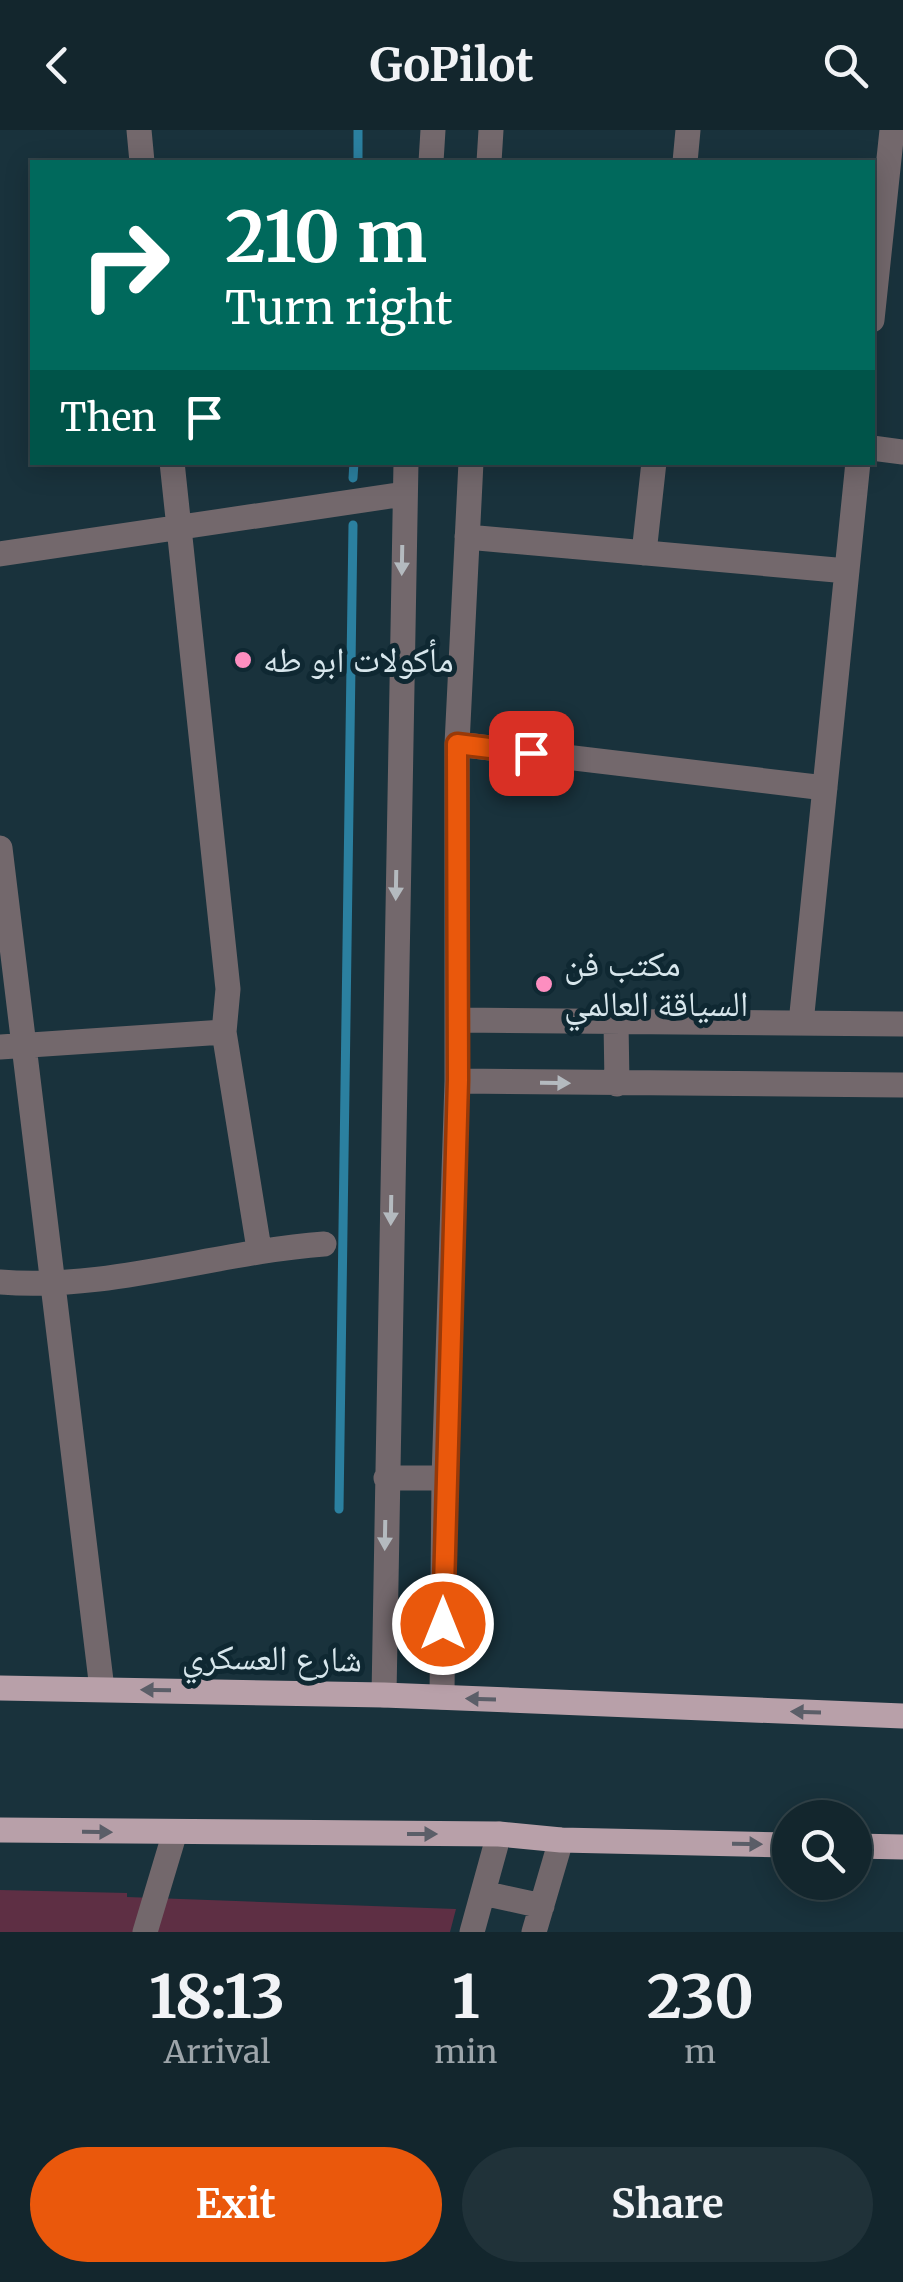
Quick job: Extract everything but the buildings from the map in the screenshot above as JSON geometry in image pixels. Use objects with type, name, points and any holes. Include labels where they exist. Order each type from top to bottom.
[{"type":"main road","name":"شارع العسكري","points":[[0,1688],[384,1695],[903,1716]]},
{"type":"main road","points":[[0,1830],[499,1834],[560,1840],[772,1845]]},
{"type":"main road","points":[[872,1846],[903,1847]]},
{"type":"street","points":[[139,130],[142,160]]},
{"type":"street","points":[[431,160],[434,130]]},
{"type":"street","points":[[490,160],[491,130]]},
{"type":"street","points":[[684,160],[688,130]]},
{"type":"street","points":[[875,292],[892,130]]},
{"type":"street","points":[[875,448],[903,452]]},
{"type":"street","points":[[172,465],[228,989],[224,1032],[259,1249]]},
{"type":"street","points":[[384,1695],[406,465]]},
{"type":"street","points":[[442,1698],[444,1478],[458,1080],[457,744],[472,465]]},
{"type":"street","points":[[644,553],[654,465]]},
{"type":"street","points":[[800,1023],[858,465]]},
{"type":"street","points":[[0,554],[404,494]]},
{"type":"street","points":[[467,538],[847,570]]},
{"type":"street","points":[[457,744],[825,788]]},
{"type":"street","points":[[0,848],[12,1047],[51,1286],[102,1689]]},
{"type":"street","points":[[458,1020],[903,1024]]},
{"type":"street","points":[[616,1022],[617,1084]]},
{"type":"street","points":[[12,1047],[224,1032]]},
{"type":"street","points":[[458,1080],[903,1085]]},
{"type":"street","points":[[0,1282],[51,1286],[259,1249],[324,1244]]},
{"type":"street","points":[[386,1478],[444,1478]]},
{"type":"street","points":[[146,1932],[175,1832]]},
{"type":"street","points":[[472,1932],[499,1834]]},
{"type":"street","points":[[534,1932],[560,1840]]},
{"type":"street","points":[[482,1893],[542,1906]]},
{"type":"shaded area","points":[[0,1890],[456,1909],[450,1932],[0,1932]]},
{"type":"waterway","points":[[358,130],[358,160]]},
{"type":"waterway","points":[[353,478],[354,465]]},
{"type":"waterway","points":[[339,1509],[353,525]]},
{"type":"place","name":"مأكولات ابو طه","points":[[243,660]]},
{"type":"place","name":"مكتب فن السياقة العالمي","points":[[544,984]]},
{"type":"route","points":[[443,1624],[444,1478],[458,1080],[457,744],[531,753]]}]
